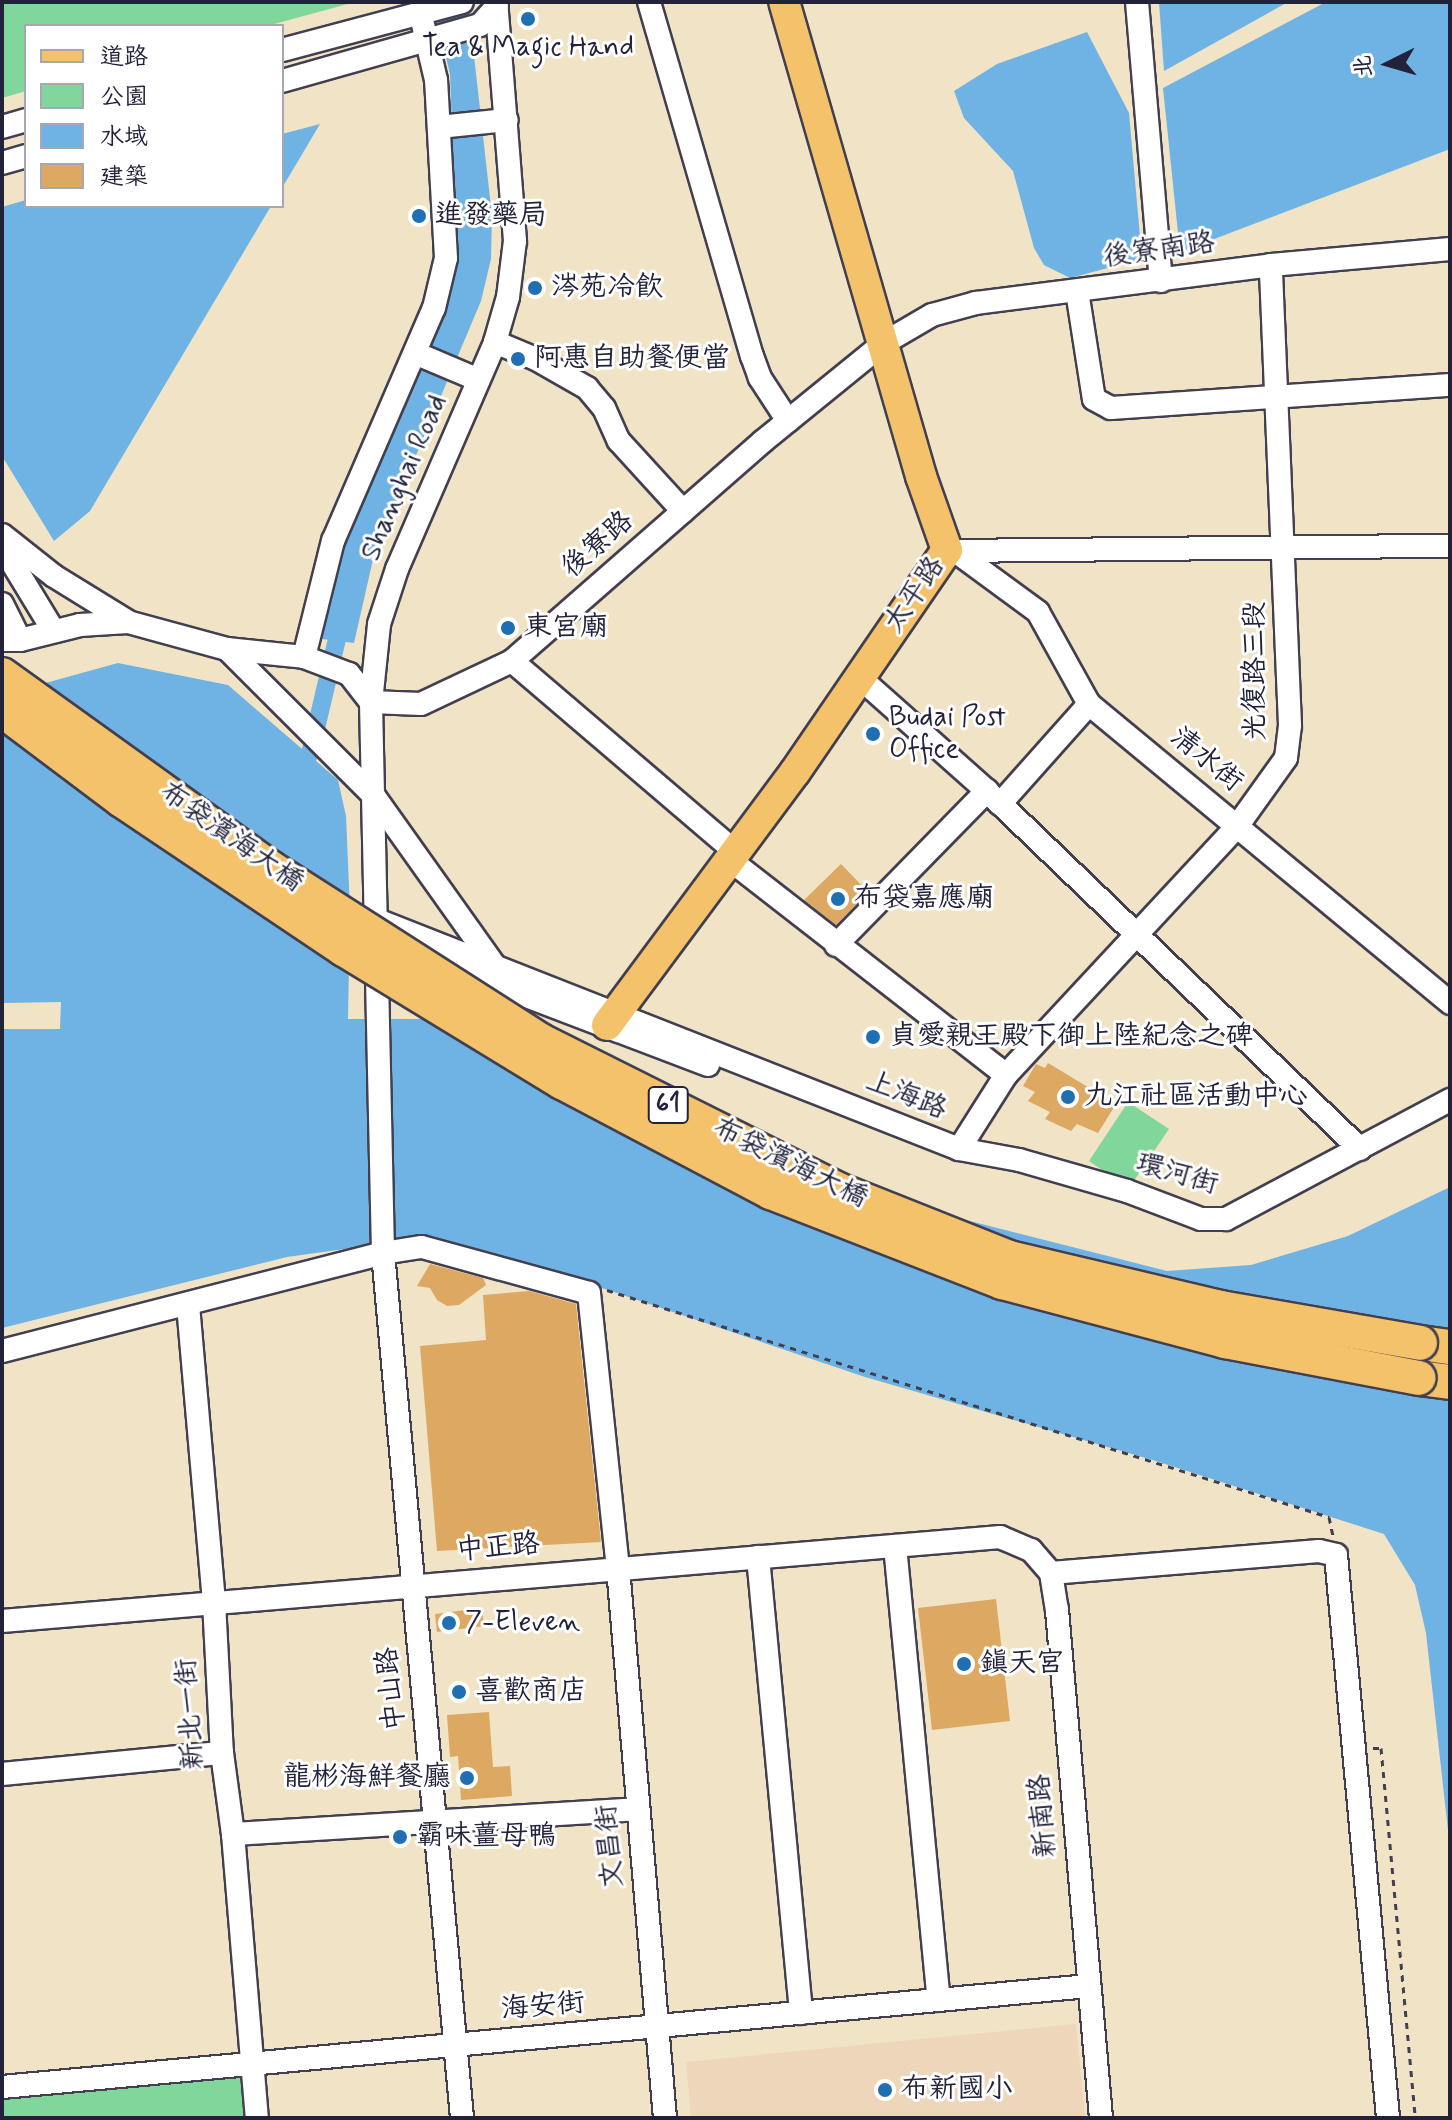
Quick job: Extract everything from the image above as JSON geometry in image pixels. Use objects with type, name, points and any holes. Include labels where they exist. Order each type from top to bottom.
[{"type":"highway","name":"布袋濱海大橋","points":[[2,675],[272,869],[541,1041],[836,1189],[1009,1258],[1220,1308],[1440,1345]]},
{"type":"highway","name":"布袋濱海大橋","points":[[2,710],[122,800],[344,949],[562,1082],[771,1192],[1002,1282],[1225,1341],[1440,1380]]},
{"type":"main road","name":"太平路","points":[[612,1018],[733,856],[951,551],[921,476],[784,2]]},
{"type":"street","points":[[284,49],[462,2]]},
{"type":"street","points":[[649,2],[752,356],[760,378],[788,421]]},
{"type":"street","points":[[1137,2],[1161,281]]},
{"type":"street","points":[[284,80],[480,25],[497,3]]},
{"type":"street","name":"Shanghai Road","points":[[383,1253],[371,702],[379,624],[392,583],[495,342],[508,297],[515,241],[497,3]]},
{"type":"street","points":[[304,657],[333,541],[434,308],[446,258],[436,80],[426,10]]},
{"type":"street","points":[[439,127],[507,120]]},
{"type":"street","points":[[2,127],[24,121]]},
{"type":"street","points":[[2,163],[24,157]]},
{"type":"street","name":"後寮南路","points":[[884,343],[932,315],[976,303],[1271,265],[1450,249]]},
{"type":"street","name":"光復路三段","points":[[959,1149],[1006,1075],[1238,825],[1286,758],[1290,725],[1271,265]]},
{"type":"street","points":[[1077,291],[1094,399],[1111,408],[1450,385]]},
{"type":"street","points":[[495,342],[536,359],[587,388],[604,408],[619,441],[683,511]]},
{"type":"street","name":"後寮路","points":[[371,702],[421,704],[512,661],[788,421],[884,343]]},
{"type":"street","points":[[415,353],[479,380]]},
{"type":"street","points":[[2,535],[54,576],[107,612],[128,622],[227,649],[304,657],[349,674],[371,702]]},
{"type":"street","points":[[2,546],[53,630]]},
{"type":"street","points":[[951,551],[1450,546]]},
{"type":"street","name":"清水街","points":[[951,551],[1038,612],[1089,704],[1450,1003]]},
{"type":"street","points":[[2,604],[11,640],[53,630],[128,622]]},
{"type":"street","points":[[227,649],[374,796],[494,965]]},
{"type":"street","points":[[512,661],[836,945],[1006,1075]]},
{"type":"street","points":[[859,677],[993,798],[1360,1149]]},
{"type":"street","points":[[836,945],[1089,704]]},
{"type":"street","name":"上海路","points":[[377,920],[494,965],[612,1018]]},
{"type":"street","name":"上海路","points":[[377,920],[396,938],[452,965],[612,1018],[959,1149]]},
{"type":"street","name":"環河街","points":[[959,1149],[1019,1160],[1201,1219],[1226,1219],[1450,1100]]},
{"type":"street","points":[[2,1351],[383,1253],[422,1247],[589,1293]]},
{"type":"street","name":"中山路","points":[[383,1253],[462,2118]]},
{"type":"street","name":"文昌街","points":[[589,1293],[618,1568],[665,2118]]},
{"type":"street","name":"新北一街","points":[[188,1305],[214,1602],[222,1753],[233,1834],[257,2118]]},
{"type":"street","name":"中正路","points":[[2,1621],[1000,1537],[1031,1550],[1051,1573]]},
{"type":"street","points":[[895,1546],[939,2000]]},
{"type":"street","points":[[1051,1573],[1319,1551],[1336,1555],[1388,2118]]},
{"type":"street","points":[[758,1557],[801,2013]]},
{"type":"street","name":"新南路","points":[[1051,1573],[1057,1610],[1101,2118]]},
{"type":"street","points":[[2,1774],[222,1753]]},
{"type":"street","points":[[233,1834],[637,1809]]},
{"type":"street","name":"海安街","points":[[2,2087],[1089,1986]]},
{"type":"path","points":[[589,1293],[602,1288],[1329,1517],[1336,1555]]},
{"type":"path","points":[[1355,1749],[1381,1748],[1415,2118]]},
{"type":"shaded area","name":"布新國小","points":[[1076,2024],[1085,2118],[691,2118],[686,2062]]},
{"type":"green space","points":[[2,2],[355,2],[274,24],[24,24],[24,92],[2,98]]},
{"type":"green space","points":[[1128,1102],[1169,1129],[1129,1188],[1089,1161]]},
{"type":"green space","points":[[253,2064],[257,2118],[2,2118],[2,2087]]},
{"type":"water","points":[[433,2],[468,2],[492,216],[491,259],[481,301],[374,555],[354,643],[314,638],[340,538],[434,321],[456,242],[450,74]]},
{"type":"water","points":[[1159,2],[1288,2],[1164,71]]},
{"type":"water","points":[[1326,2],[1450,2],[1450,149],[1180,252],[1163,88]]},
{"type":"water","points":[[1087,32],[1129,113],[1142,259],[1070,278],[1044,265],[1034,248],[1013,171],[964,118],[954,91],[997,64]]},
{"type":"water","points":[[320,124],[284,185],[284,133]]},
{"type":"water","points":[[24,201],[24,208],[270,208],[90,511],[54,541],[2,456],[2,207]]},
{"type":"water","points":[[118,663],[228,685],[338,780],[346,816],[350,910],[348,1019],[470,1019],[899,1203],[1167,1271],[1251,1265],[1348,1236],[1450,1187],[1450,1848],[1426,1633],[1415,1585],[1384,1534],[1156,1461],[865,1377],[602,1288],[422,1247],[359,1247],[287,1257],[2,1328],[2,1029],[60,1029],[61,1002],[2,1003],[2,695]]},
{"type":"building","name":"布袋嘉應廟","points":[[841,864],[868,892],[836,925],[804,900]]},
{"type":"building","name":"九江社區活動中心","points":[[1048,1063],[1116,1104],[1098,1133],[1077,1124],[1071,1131],[1045,1119],[1050,1112],[1028,1101],[1035,1092],[1023,1086],[1036,1064],[1045,1068]]},
{"type":"building","points":[[430,1264],[483,1278],[486,1285],[459,1305],[447,1306],[437,1300],[430,1288],[417,1286]]},
{"type":"building","points":[[529,1291],[576,1304],[601,1542],[437,1551],[420,1346],[486,1340],[483,1295]]},
{"type":"building","name":"鎮天宮","points":[[996,1599],[1010,1721],[932,1730],[918,1608]]},
{"type":"building","points":[[482,1608],[484,1626],[437,1632],[435,1614]]},
{"type":"building","points":[[489,1712],[493,1767],[510,1766],[512,1796],[461,1800],[458,1756],[450,1757],[447,1715]]},
{"type":"waterway","points":[[310,754],[342,618]]},
{"type":"place","name":"Tea & Magic Hand","points":[[528,19]]},
{"type":"place","name":"進發藥局","points":[[419,216]]},
{"type":"place","name":"涔苑冷飲","points":[[535,288]]},
{"type":"place","name":"阿惠自助餐便當","points":[[518,359]]},
{"type":"place","name":"東宮廟","points":[[508,628]]},
{"type":"place","name":"Budai Post Office","points":[[873,734]]},
{"type":"place","name":"布袋嘉應廟","points":[[838,899]]},
{"type":"place","name":"貞愛親王殿下御上陸紀念之碑","points":[[873,1037]]},
{"type":"place","name":"九江社區活動中心","points":[[1068,1097]]},
{"type":"place","name":"7-Eleven","points":[[449,1623]]},
{"type":"place","name":"鎮天宮","points":[[964,1664]]},
{"type":"place","name":"喜歡商店","points":[[459,1692]]},
{"type":"place","name":"龍彬海鮮餐廳","points":[[467,1778]]},
{"type":"place","name":"霸味薑母鴨","points":[[400,1837]]},
{"type":"place","name":"布新國小","points":[[885,2090]]}]
